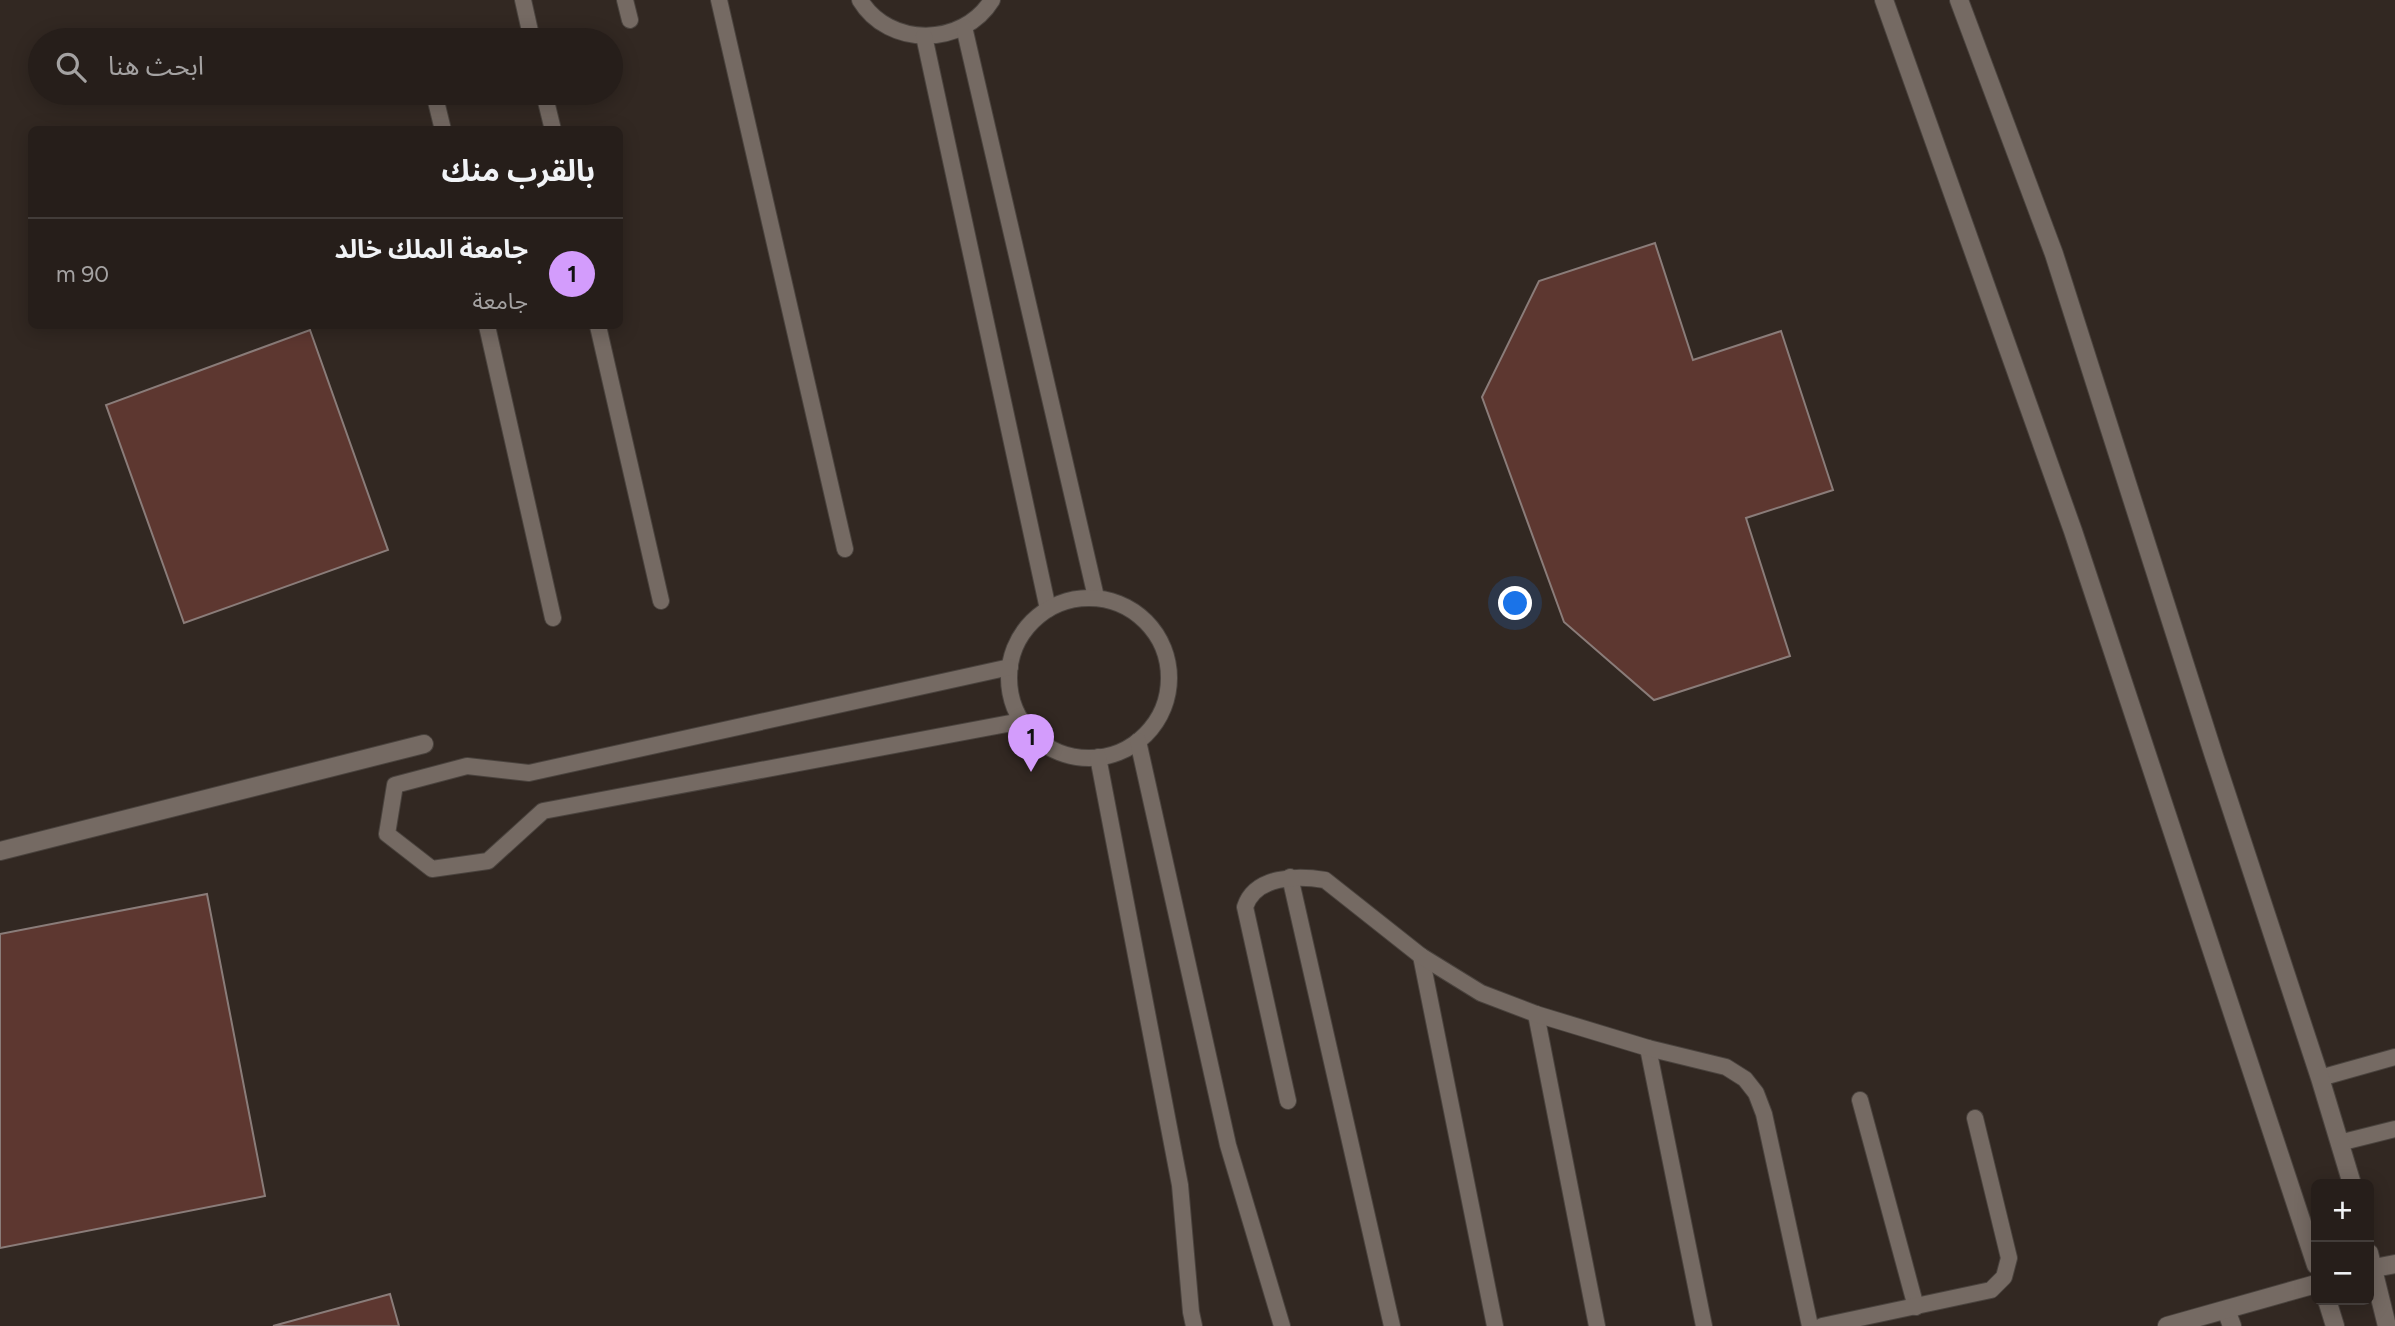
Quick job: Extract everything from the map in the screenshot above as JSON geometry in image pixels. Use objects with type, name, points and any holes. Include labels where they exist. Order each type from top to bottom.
[{"type":"main road","points":[[1884,0],[2073,531],[2311,1250]]},
{"type":"main road","points":[[1959,0],[2054,254],[2350,1179]]},
{"type":"main road","points":[[0,850],[424,744]]},
{"type":"main road","points":[[2374,1264],[2395,1265]]},
{"type":"main road","points":[[2374,1280],[2386,1326],[2395,1324]]},
{"type":"main road","points":[[2167,1326],[2229,1318],[2311,1286]]},
{"type":"main road","points":[[2329,1305],[2335,1326]]},
{"type":"lane","points":[[523,0],[529,28]]},
{"type":"lane","points":[[625,0],[630,20]]},
{"type":"lane","points":[[719,0],[845,549]]},
{"type":"lane","points":[[860,0],[881,22],[901,33],[924,36],[944,34],[964,27],[986,10],[992,0]]},
{"type":"lane","points":[[964,27],[1096,597]]},
{"type":"lane","points":[[924,36],[1048,609]]},
{"type":"lane","points":[[437,105],[442,126]]},
{"type":"lane","points":[[547,105],[552,126]]},
{"type":"lane","points":[[488,329],[553,618]]},
{"type":"lane","points":[[598,329],[661,601]]},
{"type":"lane","points":[[1096,597],[1122,604],[1145,619],[1161,642],[1168,668],[1167,695],[1156,720],[1138,741],[1119,752],[1098,757],[1076,757],[1055,751],[1036,738],[1022,721],[1010,686],[1010,667],[1016,644],[1029,624],[1048,609],[1071,599],[1096,597]]},
{"type":"lane","points":[[1010,667],[530,772],[467,766],[431,775],[395,785],[387,834],[432,869],[488,861],[543,811],[1022,721]]},
{"type":"lane","points":[[1138,741],[1228,1145],[1282,1326]]},
{"type":"lane","points":[[1098,757],[1180,1185],[1194,1326]]},
{"type":"lane","points":[[1290,877],[1392,1326]]},
{"type":"lane","points":[[1287,1101],[1245,907],[1255,890],[1290,877],[1310,877],[1325,880],[1421,956],[1481,993],[1536,1014],[1648,1048],[1726,1067],[1745,1079],[1756,1093],[1764,1114],[1810,1326]]},
{"type":"lane","points":[[1421,956],[1495,1326]]},
{"type":"lane","points":[[1536,1014],[1597,1326]]},
{"type":"lane","points":[[1648,1048],[1704,1326]]},
{"type":"lane","points":[[2320,1078],[2395,1057]]},
{"type":"lane","points":[[1860,1100],[1916,1307]]},
{"type":"lane","points":[[1822,1326],[1991,1290],[2004,1277],[2009,1258],[1975,1118]]},
{"type":"lane","points":[[2339,1143],[2395,1129]]},
{"type":"building","points":[[1655,243],[1693,360],[1781,331],[1833,490],[1746,518],[1790,656],[1654,700],[1564,622],[1482,397],[1539,281]]},
{"type":"building","points":[[310,330],[388,550],[184,623],[106,405]]},
{"type":"building","points":[[207,894],[265,1196],[0,1248],[0,934]]},
{"type":"building","points":[[390,1294],[399,1326],[273,1326]]},
{"type":"place","name":"جامعة الملك خالد","points":[[1031,772]]}]
